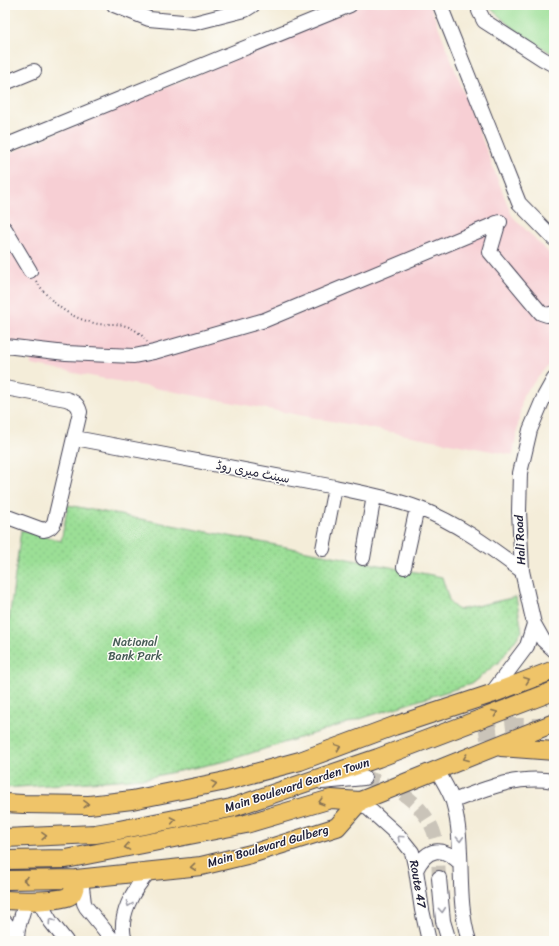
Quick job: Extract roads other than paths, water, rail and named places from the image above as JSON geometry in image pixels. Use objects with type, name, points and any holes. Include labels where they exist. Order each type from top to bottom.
[{"type":"main road","points":[[5,803],[88,805],[132,800],[221,782],[300,761],[394,726],[490,694],[554,670]]},
{"type":"main road","name":"Main Boulevard Garden Town","points":[[5,838],[70,835],[119,830],[232,808],[378,758],[554,691]]},
{"type":"main road","name":"Main Boulevard Gulberg","points":[[5,880],[78,879],[201,866],[251,854],[337,826],[360,801],[554,723]]},
{"type":"main road","points":[[378,758],[447,738],[479,731]]},
{"type":"main road","points":[[496,746],[554,751]]},
{"type":"main road","name":"Main Boulevard Garden Town","points":[[5,860],[66,859],[246,824],[331,799],[360,801]]},
{"type":"main road","points":[[5,807],[23,804]]},
{"type":"main road","points":[[5,900],[32,900],[71,896],[78,879]]},
{"type":"street","points":[[114,5],[149,18],[194,23],[245,10],[253,5]]},
{"type":"street","points":[[5,146],[350,5]]},
{"type":"street","points":[[440,5],[519,203],[554,239]]},
{"type":"street","points":[[479,5],[478,11],[484,21],[554,65]]},
{"type":"street","points":[[5,83],[34,71]]},
{"type":"street","points":[[5,346],[110,356],[134,356],[154,352],[265,320],[498,223],[490,252],[541,313],[547,316],[554,313]]},
{"type":"street","points":[[5,229],[30,271]]},
{"type":"street","name":"Hali Road","points":[[534,624],[522,571],[519,510],[520,473],[530,430],[544,397],[554,380]]},
{"type":"street","points":[[5,388],[74,401],[80,412],[54,523],[47,530],[43,530],[5,516]]},
{"type":"street","name":"سینٹ میری روڈ","points":[[75,438],[335,487],[417,508],[453,525],[483,542],[522,571]]},
{"type":"street","points":[[323,549],[335,487]]},
{"type":"street","points":[[363,558],[374,496]]},
{"type":"street","points":[[404,567],[417,508]]},
{"type":"street","points":[[534,624],[543,640],[554,650]]},
{"type":"street","points":[[490,694],[527,646],[534,624]]},
{"type":"street","points":[[437,770],[453,801],[460,836],[460,863],[464,925],[469,941]]},
{"type":"street","points":[[304,784],[364,778]]},
{"type":"street","points":[[453,801],[511,780],[540,778],[554,781]]},
{"type":"street","name":"Route 47","points":[[360,801],[406,844],[412,852],[429,941]]},
{"type":"street","points":[[416,870],[421,859],[435,851],[444,852],[460,863]]},
{"type":"street","points":[[125,941],[122,933],[124,918],[129,901],[141,881],[150,871]]},
{"type":"street","points":[[440,878],[443,921],[449,941]]},
{"type":"street","points":[[78,879],[86,907],[114,941]]},
{"type":"street","points":[[18,939],[18,928],[32,900],[66,941]]},
{"type":"street","points":[[5,922],[18,939]]},
{"type":"tunnel","points":[[479,731],[511,727],[546,727]]},
{"type":"tunnel","points":[[364,778],[375,780],[397,790],[407,797],[425,815],[435,836],[438,852],[439,878]]},
{"type":"park label","name":"National Bank Park","points":[[135,649]]}]
